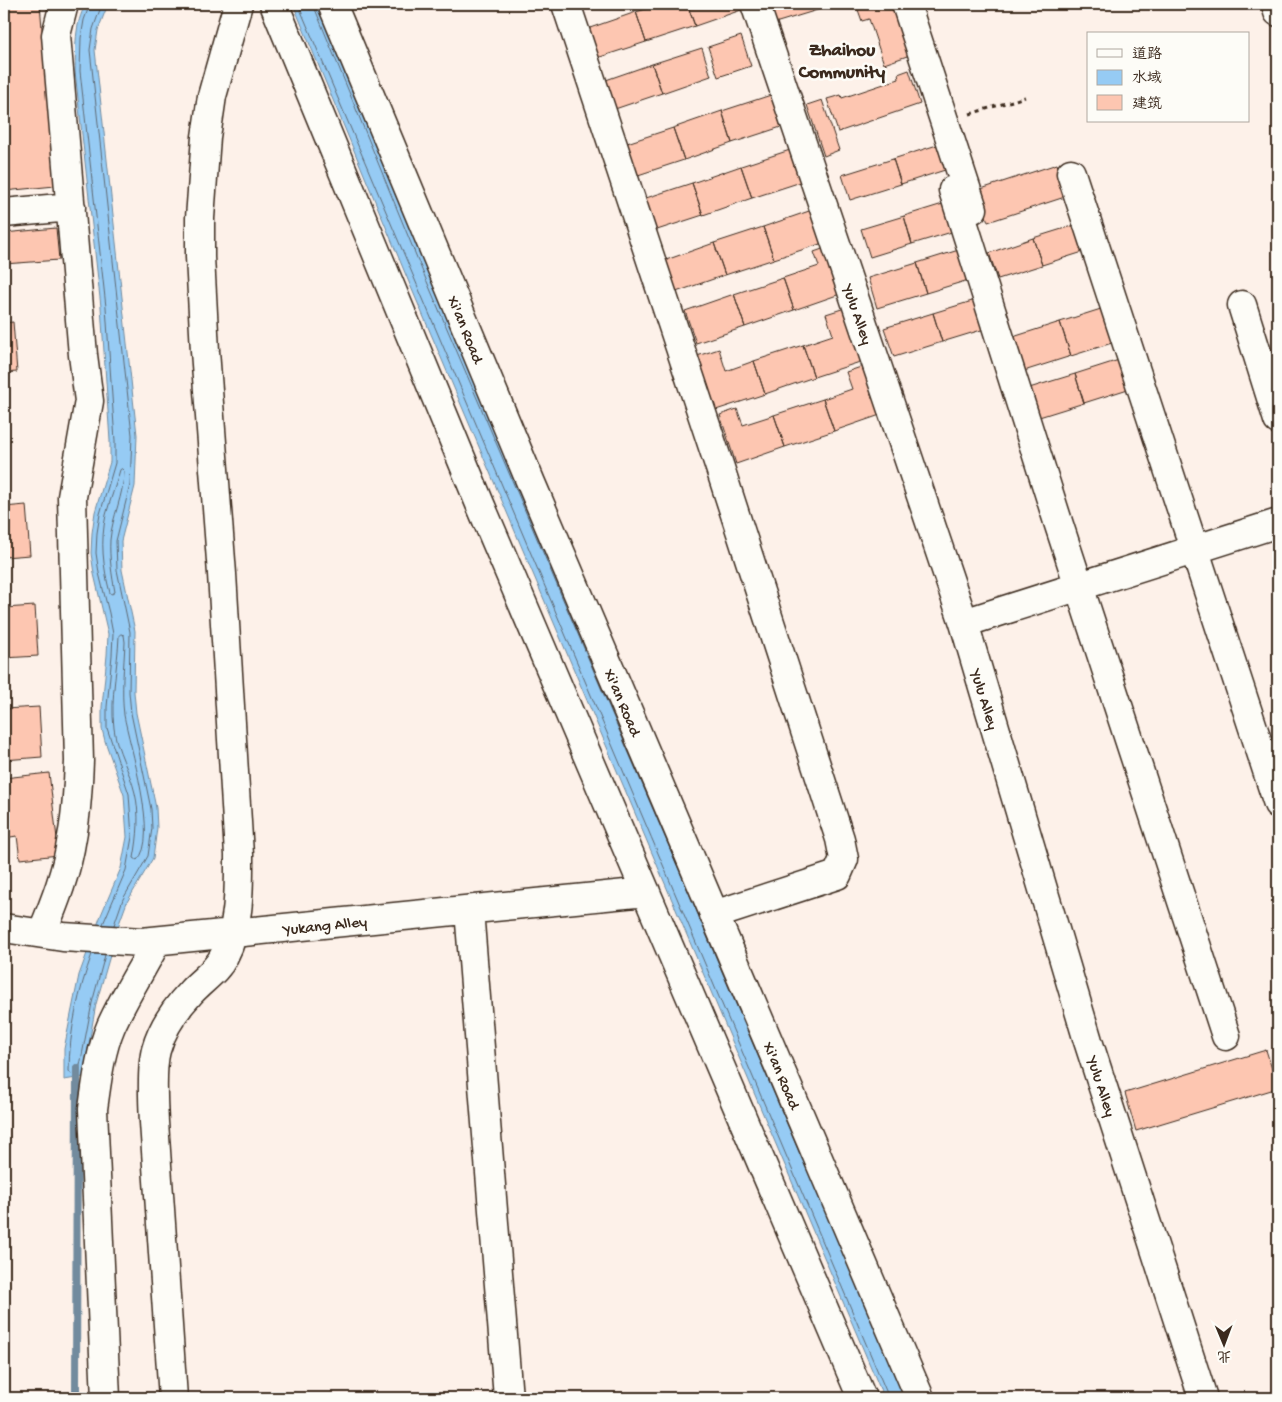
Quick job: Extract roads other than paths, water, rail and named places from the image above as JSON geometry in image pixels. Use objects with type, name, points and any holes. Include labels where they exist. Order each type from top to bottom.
[{"type":"street","points":[[53,935],[55,902],[72,838],[77,799],[79,761],[72,497],[89,401],[83,355],[56,35],[64,4]]},
{"type":"street","points":[[173,1398],[154,1122],[155,1052],[170,1019],[192,991],[216,968],[224,957],[233,933],[239,891],[239,855],[222,574],[205,352],[200,258],[200,218],[205,145],[212,96],[238,4]]},
{"type":"street","points":[[274,4],[480,504],[862,1398]]},
{"type":"street","name":"Xi'an Road","points":[[332,4],[534,492],[920,1398]]},
{"type":"street","points":[[566,4],[726,487],[840,839],[844,859],[837,875],[714,915]]},
{"type":"street","name":"Yulu Alley","points":[[755,4],[964,623],[1088,1041],[1203,1398]]},
{"type":"street","points":[[906,4],[977,222]]},
{"type":"street","points":[[1276,4],[1278,12]]},
{"type":"street","points":[[1071,173],[1278,804]]},
{"type":"street","points":[[952,190],[1226,1036]]},
{"type":"street","points":[[4,213],[71,207]]},
{"type":"street","points":[[1242,304],[1278,420]]},
{"type":"street","points":[[964,623],[1278,523]]},
{"type":"street","name":"Yukang Alley","points":[[4,928],[53,935],[150,942],[646,892]]},
{"type":"street","points":[[469,910],[508,1398]]},
{"type":"street","points":[[106,1398],[94,1109],[97,1078],[111,1026],[150,942]]},
{"type":"water","points":[[86,4],[108,4],[98,30],[95,50],[137,435],[135,486],[121,541],[122,570],[135,631],[134,692],[136,713],[156,808],[157,828],[153,858],[127,902],[120,921],[96,1004],[83,1077],[64,1080],[64,1049],[79,975],[121,868],[127,837],[124,795],[102,729],[108,634],[91,553],[95,512],[110,462],[110,441],[101,307],[75,71],[79,20]]},
{"type":"water","points":[[293,4],[317,4],[910,1398],[884,1398],[408,280]]},
{"type":"waterway","points":[[76,1398],[77,1068]]},
{"type":"district","name":"Zhaihou Community","points":[[842,59]]}]
